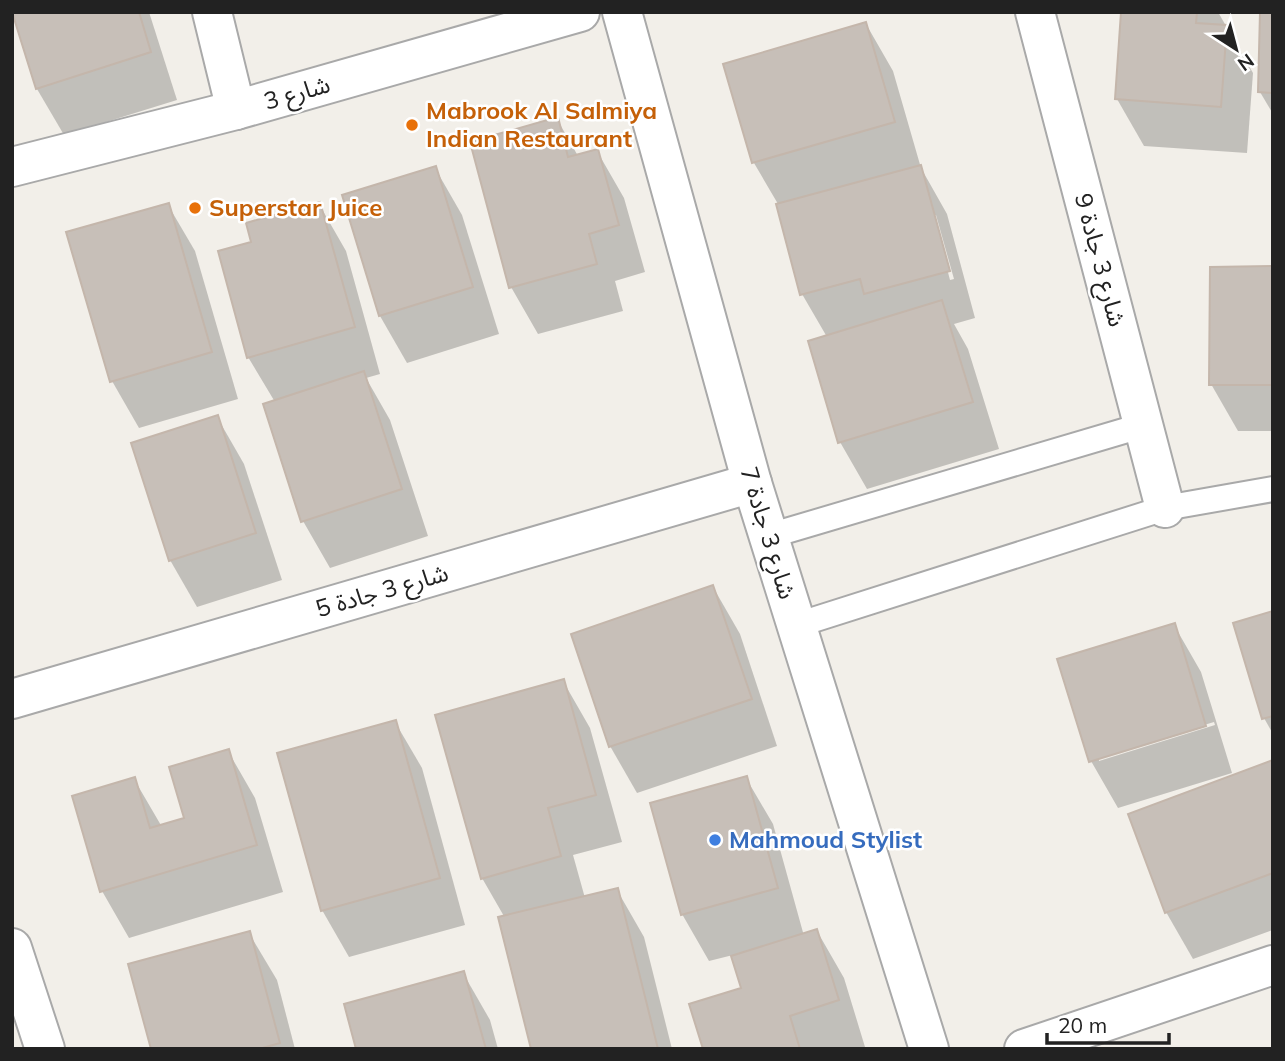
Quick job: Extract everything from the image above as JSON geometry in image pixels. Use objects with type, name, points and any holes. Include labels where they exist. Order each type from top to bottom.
[{"type":"street","points":[[212,12],[236,110]]},
{"type":"street","name":"شارع 3","points":[[12,167],[236,110],[580,12]]},
{"type":"street","name":"شارع 3 جادة 7","points":[[622,12],[752,483],[929,1049]]},
{"type":"street","name":"شارع 3 جادة 9","points":[[1035,12],[1166,508]]},
{"type":"street","name":"شارع 3 جادة 5","points":[[12,699],[752,483]]},
{"type":"street","points":[[12,948],[21,1005],[44,1049]]},
{"type":"street","points":[[1024,1049],[1273,965]]},
{"type":"lane","points":[[769,536],[1144,425]]},
{"type":"lane","points":[[797,625],[1166,508],[1273,489]]},
{"type":"building","points":[[12,12],[139,12],[151,52],[36,89]]},
{"type":"building","points":[[1121,12],[1197,12],[1196,23],[1227,25],[1221,107],[1115,99]]},
{"type":"building","points":[[1260,12],[1273,12],[1273,93],[1258,92]]},
{"type":"building","points":[[866,22],[895,122],[752,163],[723,64]]},
{"type":"building","points":[[558,117],[568,157],[598,149],[619,225],[589,234],[597,264],[509,288],[470,142]]},
{"type":"building","points":[[921,165],[950,271],[864,294],[860,279],[800,295],[776,204]]},
{"type":"building","points":[[436,166],[473,287],[379,316],[342,195]]},
{"type":"building","points":[[320,202],[355,327],[247,358],[218,251],[251,242],[246,223]]},
{"type":"building","points":[[169,203],[212,352],[110,382],[66,232]]},
{"type":"building","points":[[1273,266],[1273,385],[1209,385],[1210,267]]},
{"type":"building","points":[[942,300],[973,402],[838,443],[808,341]]},
{"type":"building","points":[[364,371],[402,489],[301,522],[263,404]]},
{"type":"building","points":[[218,415],[256,533],[169,561],[131,443]]},
{"type":"building","points":[[713,585],[752,699],[609,747],[571,634]]},
{"type":"building","points":[[1273,611],[1273,716],[1262,719],[1233,623]]},
{"type":"building","points":[[1175,623],[1206,726],[1089,762],[1057,659]]},
{"type":"building","points":[[564,679],[596,795],[548,808],[561,856],[481,879],[435,715]]},
{"type":"building","points":[[396,720],[440,878],[321,911],[277,753]]},
{"type":"building","points":[[229,749],[257,845],[100,892],[72,796],[135,777],[150,828],[184,818],[169,767]]},
{"type":"building","points":[[1273,760],[1273,873],[1165,913],[1128,814]]},
{"type":"building","points":[[747,776],[778,888],[681,915],[650,803]]},
{"type":"building","points":[[618,888],[658,1049],[531,1049],[498,917]]},
{"type":"building","points":[[817,929],[839,1000],[790,1016],[800,1049],[703,1049],[689,1004],[741,988],[731,956]]},
{"type":"building","points":[[250,931],[280,1043],[259,1049],[151,1049],[128,964]]},
{"type":"building","points":[[464,971],[486,1049],[356,1049],[344,1004]]},
{"type":"place","name":"Mabrook Al Salmiya Indian Restaurant","points":[[412,125]]},
{"type":"place","name":"Superstar Juice","points":[[195,208]]},
{"type":"place","name":"Mahmoud Stylist","points":[[715,840]]}]
